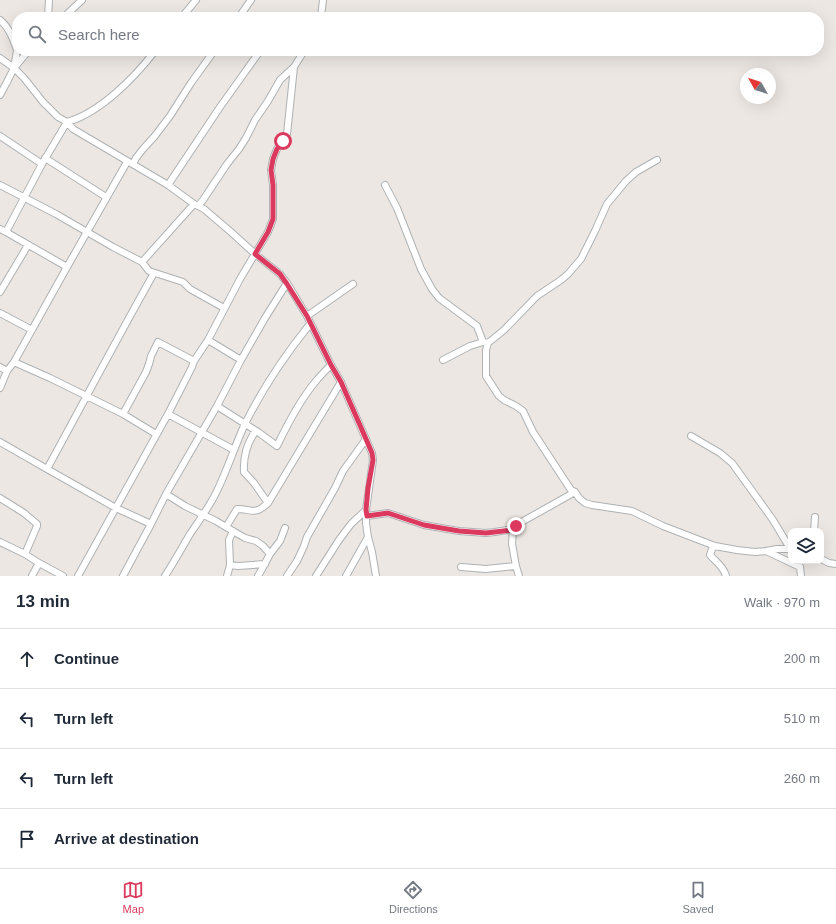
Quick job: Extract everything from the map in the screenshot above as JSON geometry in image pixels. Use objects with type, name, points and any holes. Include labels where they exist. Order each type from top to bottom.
[{"type":"street","points":[[48,12],[49,0]]},
{"type":"street","points":[[69,12],[82,0]]},
{"type":"street","points":[[186,12],[196,0]]},
{"type":"street","points":[[243,12],[251,0]]},
{"type":"street","points":[[322,12],[323,0]]},
{"type":"street","points":[[0,20],[3,22],[12,38]]},
{"type":"street","points":[[14,68],[16,56]]},
{"type":"street","points":[[0,95],[14,68],[24,56]]},
{"type":"street","points":[[67,266],[3,231],[24,198],[67,122],[88,113],[113,96],[151,56]]},
{"type":"street","points":[[134,164],[143,148],[154,137],[170,116],[210,56]]},
{"type":"street","points":[[168,186],[220,107],[256,56]]},
{"type":"street","points":[[142,262],[196,205],[203,200],[239,149],[280,80],[294,67],[301,56]]},
{"type":"street","points":[[0,58],[14,68],[43,102],[73,129],[127,162],[134,164],[196,205],[231,232],[280,274],[307,316],[341,382],[372,453],[373,460],[366,513],[368,537],[376,576]]},
{"type":"street","points":[[78,576],[168,414],[194,361],[208,340],[224,308],[268,232],[273,219],[273,185],[271,170],[277,149],[287,134],[294,67]]},
{"type":"street","points":[[0,136],[106,197]]},
{"type":"street","points":[[443,360],[470,346],[485,342],[504,330],[536,296],[568,274],[581,258],[607,204],[626,181],[636,172],[657,160]]},
{"type":"street","points":[[0,388],[7,371],[14,362],[127,162]]},
{"type":"street","points":[[0,185],[56,214],[142,262],[149,271],[183,282],[190,289],[224,308]]},
{"type":"street","points":[[385,185],[397,208],[421,269],[432,289],[439,298],[477,326],[485,342],[485,371],[490,383],[499,396],[523,411],[533,432],[566,484],[579,498],[592,505],[632,511],[663,526],[715,546],[737,550],[788,550]]},
{"type":"street","points":[[0,292],[28,245]]},
{"type":"street","points":[[47,469],[154,273]]},
{"type":"street","points":[[123,576],[166,494],[217,406],[241,360],[265,318],[287,284]]},
{"type":"street","points":[[307,316],[353,284]]},
{"type":"street","points":[[0,313],[32,330]]},
{"type":"street","points":[[165,576],[216,495],[245,424],[257,400],[269,380],[310,324]]},
{"type":"street","points":[[208,340],[241,360]]},
{"type":"street","points":[[123,414],[146,372],[151,356],[158,342],[194,361]]},
{"type":"street","points":[[14,362],[123,414],[156,434]]},
{"type":"street","points":[[217,406],[277,446],[305,397],[316,381],[331,365]]},
{"type":"street","points":[[0,367],[7,371]]},
{"type":"street","points":[[226,527],[237,509],[252,512],[258,511],[268,503],[341,382]]},
{"type":"street","points":[[168,414],[234,450]]},
{"type":"street","points":[[256,431],[251,437],[246,449],[244,472],[268,503]]},
{"type":"street","points":[[691,436],[720,453],[732,463],[773,520],[788,545]]},
{"type":"street","points":[[287,576],[297,561],[307,537],[343,471],[366,439]]},
{"type":"street","points":[[0,442],[116,508],[151,524]]},
{"type":"street","points":[[519,576],[512,544],[513,530],[518,524],[575,492]]},
{"type":"street","points":[[166,494],[185,506],[203,514],[245,538],[256,541],[270,554]]},
{"type":"street","points":[[0,498],[24,512],[37,524],[25,554]]},
{"type":"street","points":[[316,576],[339,540],[352,524],[366,513],[388,513],[424,525],[459,531],[486,533],[513,530]]},
{"type":"street","points":[[814,528],[815,517]]},
{"type":"street","points":[[258,576],[268,556],[280,541],[285,528]]},
{"type":"street","points":[[227,576],[230,565],[228,544],[233,531]]},
{"type":"street","points":[[346,576],[368,537]]},
{"type":"street","points":[[0,543],[25,554],[63,576]]},
{"type":"street","points":[[715,546],[710,555],[725,571],[726,576]]},
{"type":"street","points":[[766,551],[800,567]]},
{"type":"street","points":[[824,560],[836,564]]},
{"type":"street","points":[[32,576],[39,563]]},
{"type":"street","points":[[230,565],[238,566],[265,564]]},
{"type":"street","points":[[798,564],[801,576]]},
{"type":"street","points":[[461,567],[486,569],[516,566]]},
{"type":"route","points":[[283,141],[277,149],[271,170],[274,205],[273,219],[268,232],[255,254],[280,274],[287,284],[307,316],[349,399],[372,453],[373,460],[368,488],[366,510],[367,516],[388,513],[424,525],[459,531],[486,533],[513,530],[516,526]]}]
